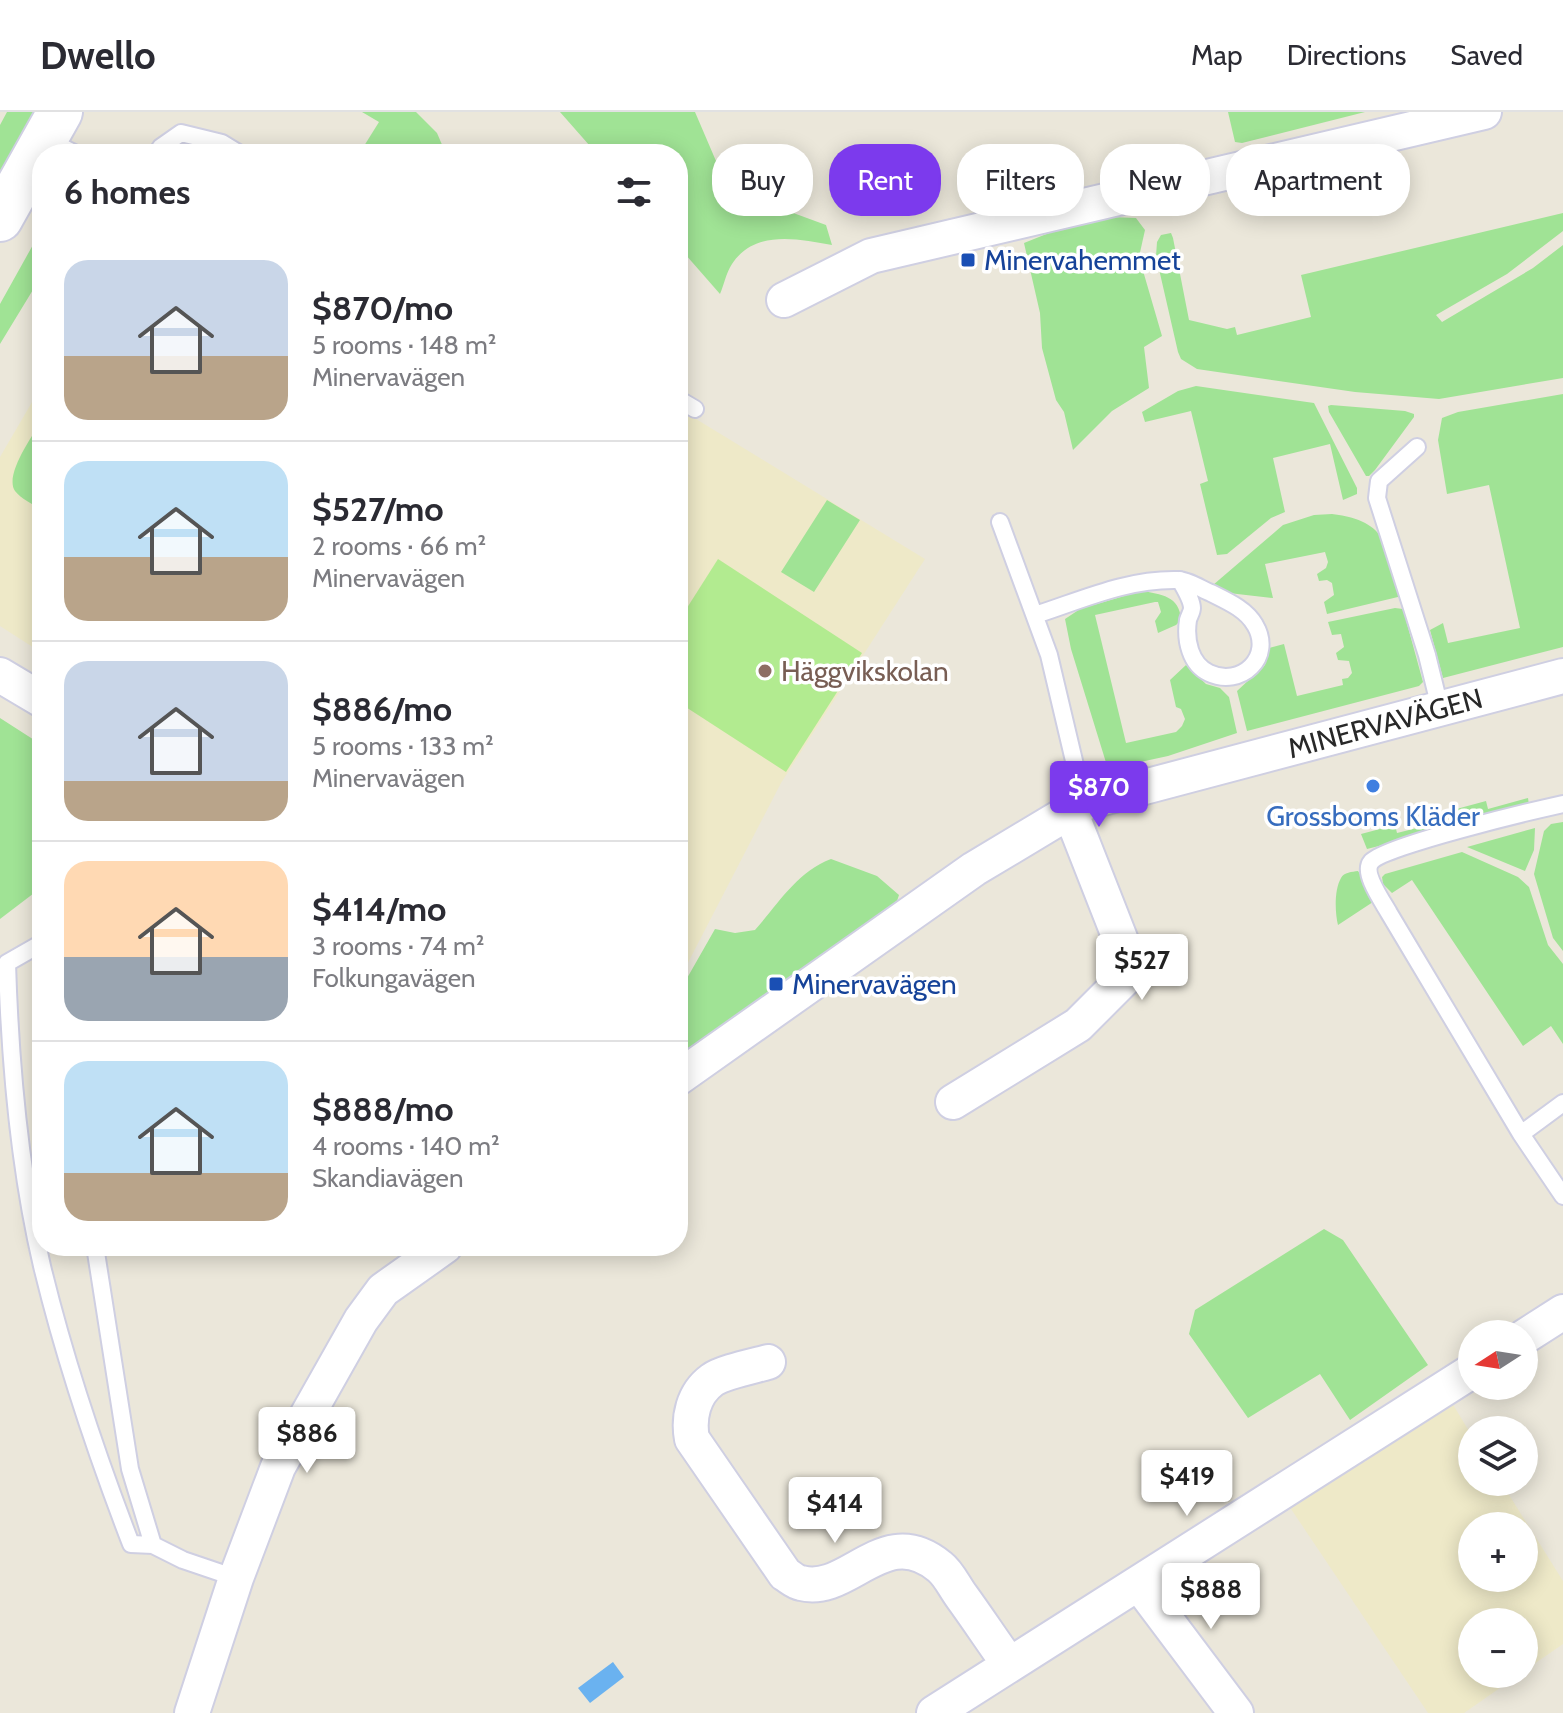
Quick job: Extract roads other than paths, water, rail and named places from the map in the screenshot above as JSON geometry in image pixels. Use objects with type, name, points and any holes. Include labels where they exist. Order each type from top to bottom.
[{"type":"street","points":[[784,300],[871,256],[1484,112]]},
{"type":"street","points":[[0,219],[32,175]]},
{"type":"street","points":[[0,675],[32,694]]},
{"type":"street","name":"MINERVAVÄGEN","points":[[688,1071],[974,869],[1077,807],[1563,676]]},
{"type":"street","points":[[953,1102],[1078,1025],[1125,978],[1121,941],[1077,807]]},
{"type":"street","points":[[192,1713],[236,1578],[278,1467],[361,1320],[383,1290],[431,1256]]},
{"type":"street","points":[[1538,1328],[1563,1312]]},
{"type":"street","points":[[768,1362],[712,1380],[695,1402],[690,1427],[692,1439],[785,1574],[800,1583],[814,1584],[887,1553],[917,1553],[941,1568],[1009,1664]]},
{"type":"street","points":[[934,1713],[1458,1380]]},
{"type":"street","points":[[1139,1584],[1236,1713]]},
{"type":"lane","points":[[165,144],[181,133],[224,144]]},
{"type":"lane","points":[[688,405],[695,409]]},
{"type":"lane","points":[[1417,447],[1379,481],[1377,498],[1427,655],[1440,708]]},
{"type":"lane","points":[[1000,522],[1049,655],[1077,807]]},
{"type":"lane","points":[[1035,615],[1090,595],[1133,584],[1180,580],[1238,607],[1255,624],[1261,640],[1259,655],[1242,675],[1227,678],[1213,675],[1201,668],[1193,657],[1188,633],[1192,608],[1180,580]]},
{"type":"lane","points":[[1563,804],[1435,837],[1382,855],[1371,861],[1369,866],[1372,883],[1521,1134],[1563,1196]]},
{"type":"lane","points":[[32,949],[7,963],[10,1050],[32,1207]]},
{"type":"lane","points":[[1521,1134],[1563,1103]]},
{"type":"lane","points":[[41,1256],[93,1444],[131,1544],[153,1545],[183,1560],[236,1578]]},
{"type":"lane","points":[[97,1256],[130,1469],[153,1545]]},
{"type":"water","points":[[613,1662],[624,1677],[590,1703],[578,1688]]},
{"type":"place","name":"Minervahemmet","points":[[968,260]]},
{"type":"place","name":"Häggvikskolan","points":[[765,671]]},
{"type":"place","name":"Grossboms Kläder","points":[[1373,786]]},
{"type":"place","name":"Minervavägen","points":[[776,984]]}]
